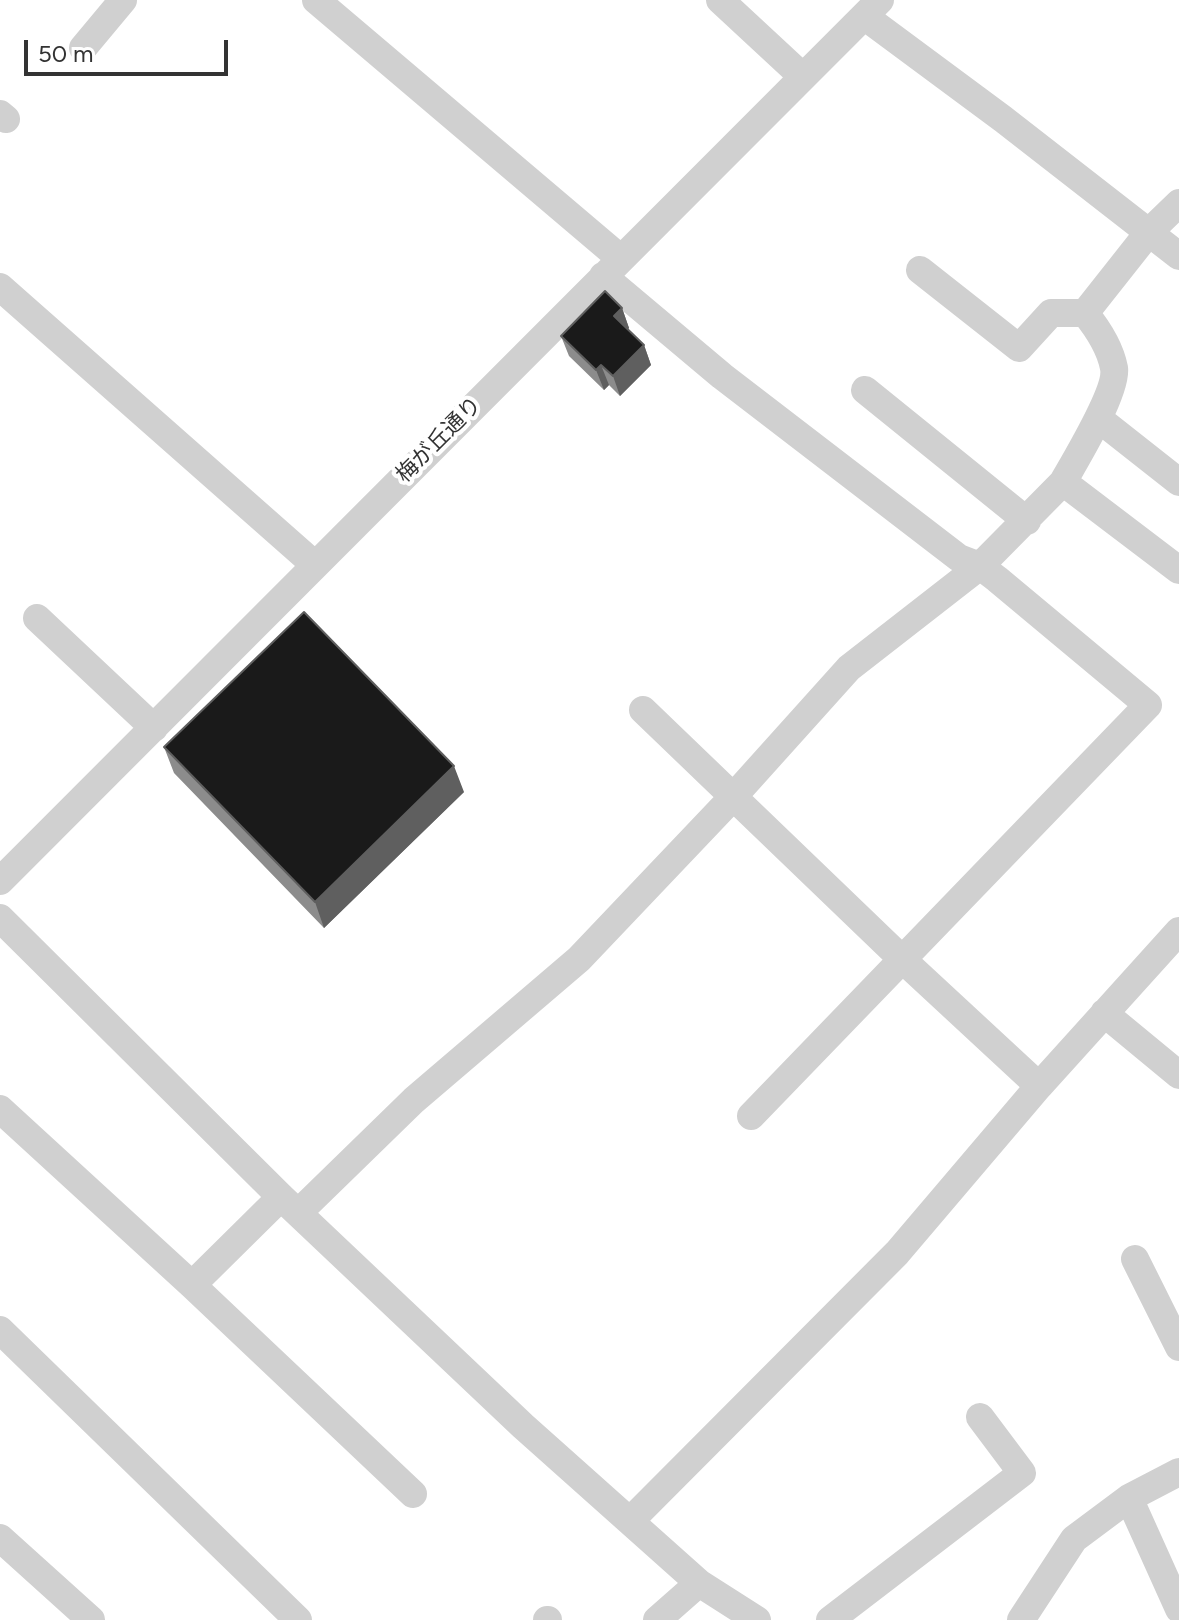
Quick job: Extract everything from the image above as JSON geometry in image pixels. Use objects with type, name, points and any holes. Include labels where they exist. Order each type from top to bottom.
[{"type":"street","points":[[83,48],[123,0]]},
{"type":"street","points":[[316,0],[611,267],[722,376],[959,558],[980,566],[1148,705],[751,1116]]},
{"type":"street","points":[[720,0],[803,77]]},
{"type":"street","points":[[872,8],[1179,256]]},
{"type":"street","name":"梅が丘通り","points":[[1,876],[154,728],[872,8]]},
{"type":"street","points":[[1085,313],[1149,232],[1179,203]]},
{"type":"street","points":[[920,270],[1019,348],[1051,313],[1085,313]]},
{"type":"street","points":[[0,287],[315,565]]},
{"type":"street","points":[[192,1285],[579,959],[733,797],[849,668],[980,566],[1063,482],[1099,419],[1115,371],[1100,331],[1085,313]]},
{"type":"street","points":[[865,390],[1027,521]]},
{"type":"street","points":[[1099,419],[1179,482]]},
{"type":"street","points":[[1063,482],[1179,570]]},
{"type":"street","points":[[37,618],[154,728]]},
{"type":"street","points":[[643,710],[1039,1086]]},
{"type":"street","points":[[0,918],[289,1205],[523,1426],[699,1583],[757,1620]]},
{"type":"street","points":[[630,1521],[897,1253],[1039,1086],[1179,931]]},
{"type":"street","points":[[1104,1013],[1179,1075]]},
{"type":"street","points":[[0,1109],[413,1494]]},
{"type":"street","points":[[1135,1259],[1179,1347]]},
{"type":"street","points":[[0,1330],[298,1620]]},
{"type":"street","points":[[830,1620],[1022,1473],[980,1417]]},
{"type":"street","points":[[1021,1620],[1074,1539],[1129,1498],[1179,1472]]},
{"type":"street","points":[[1129,1498],[1179,1609]]},
{"type":"street","points":[[0,1538],[91,1620]]},
{"type":"street","points":[[657,1620],[699,1583]]},
{"type":"street","points":[[1171,1620],[1179,1616]]},
{"type":"building","points":[[605,291],[622,308],[614,316],[644,345],[613,376],[601,365],[596,370],[561,336]]},
{"type":"building","points":[[304,612],[454,766],[315,902],[164,747]]}]
